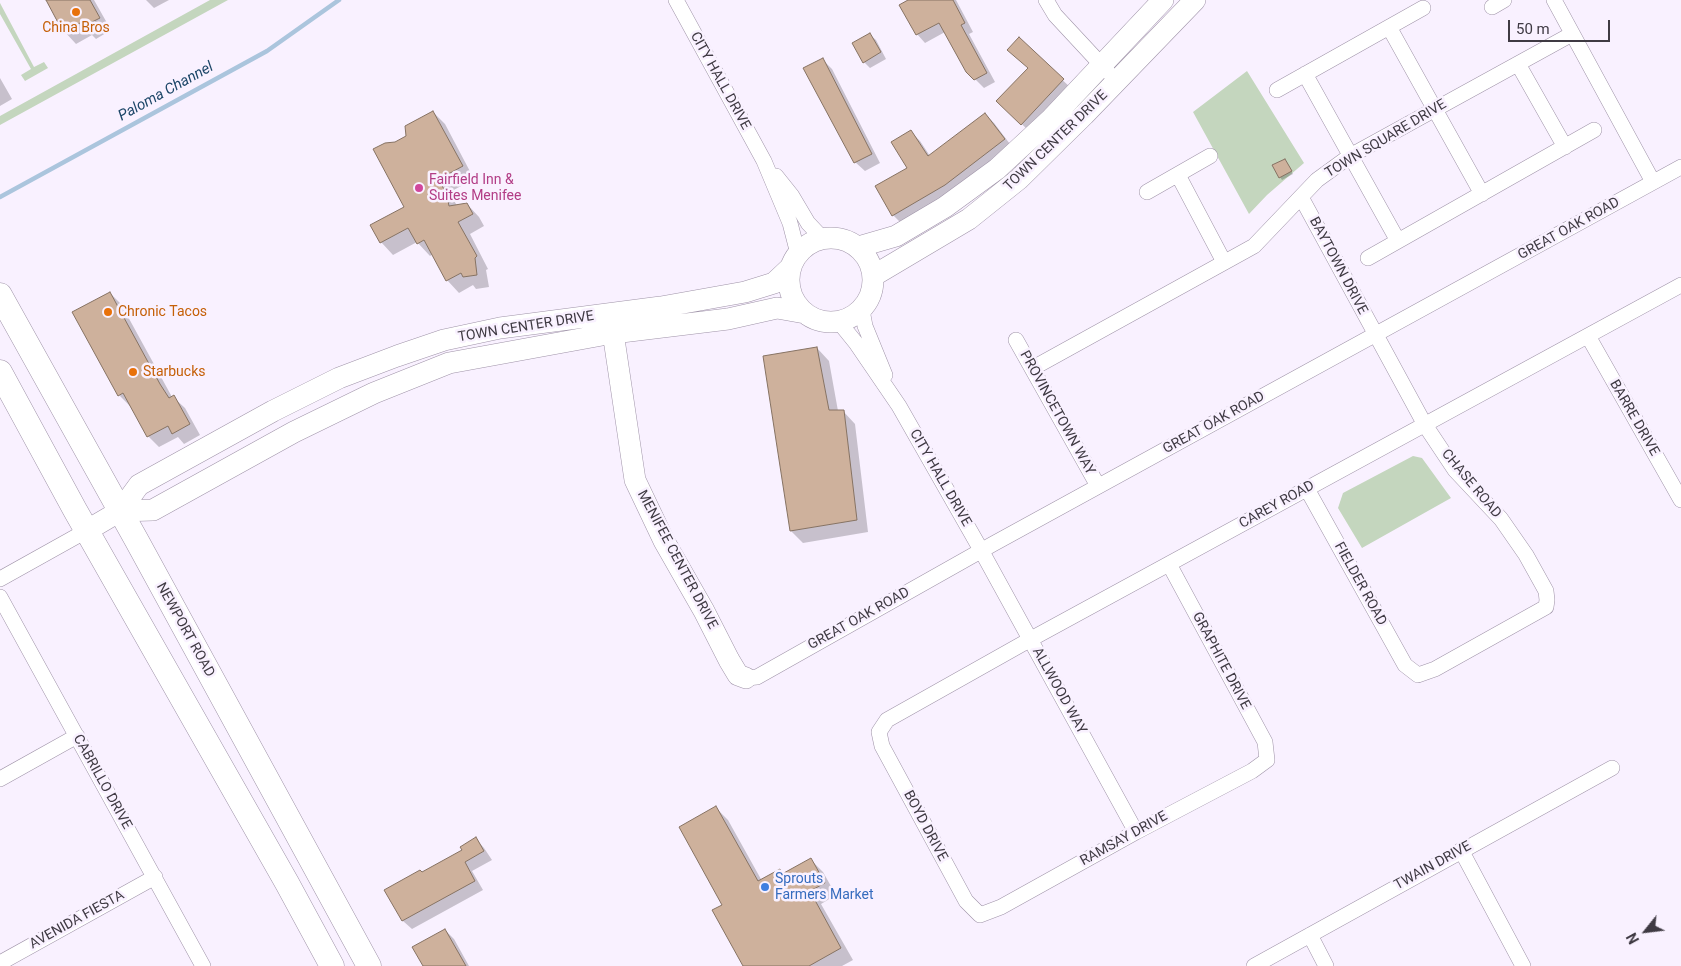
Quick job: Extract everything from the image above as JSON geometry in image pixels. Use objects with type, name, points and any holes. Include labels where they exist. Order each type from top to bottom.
[{"type":"main road","name":"NEWPORT ROAD","points":[[0,295],[368,966]]},
{"type":"main road","points":[[0,372],[86,531],[287,883],[332,966]]},
{"type":"street","name":"CITY HALL DRIVE","points":[[676,0],[764,162],[790,223],[794,261]]},
{"type":"street","points":[[1046,0],[1055,15],[1117,81]]},
{"type":"street","name":"TOWN CENTER DRIVE","points":[[858,247],[896,236],[945,207],[990,174],[1051,119],[1163,0]]},
{"type":"street","name":"TOWN CENTER DRIVE","points":[[873,276],[968,218],[1020,179],[1195,0]]},
{"type":"street","points":[[1554,0],[1653,182]]},
{"type":"street","points":[[1277,90],[1423,8]]},
{"type":"street","points":[[1390,27],[1482,194]]},
{"type":"street","name":"TOWN SQUARE DRIVE","points":[[1033,368],[1254,246],[1317,180],[1350,156],[1572,34]]},
{"type":"street","points":[[1518,64],[1565,147]]},
{"type":"street","points":[[1305,74],[1398,241]]},
{"type":"street","points":[[1368,258],[1594,130]]},
{"type":"street","points":[[1147,192],[1210,156]]},
{"type":"street","name":"CITY HALL DRIVE","points":[[764,162],[792,196],[808,223],[822,239]]},
{"type":"street","name":"GREAT OAK ROAD","points":[[746,678],[757,677],[982,550],[1681,167]]},
{"type":"street","points":[[1178,175],[1224,262]]},
{"type":"street","name":"BAYTOWN DRIVE","points":[[1301,197],[1375,335]]},
{"type":"street","points":[[822,239],[841,239],[858,247],[870,263],[873,276],[872,294],[862,310],[851,318],[839,322]]},
{"type":"street","name":"TOWN CENTER DRIVE","points":[[120,511],[153,510],[294,432],[374,393],[449,363],[612,324],[661,307],[745,292],[774,283],[806,246],[822,239]]},
{"type":"street","points":[[794,261],[789,280],[791,293],[796,304],[805,313]]},
{"type":"street","name":"CAREY ROAD","points":[[879,732],[887,720],[1031,639],[1681,285]]},
{"type":"street","name":"TOWN CENTER DRIVE","points":[[86,531],[120,511],[139,485],[274,411],[339,378],[444,340],[500,328],[728,319],[777,308],[805,313],[823,322],[839,322]]},
{"type":"street","name":"CITY HALL DRIVE","points":[[862,310],[865,326],[898,406]]},
{"type":"street","name":"CITY HALL DRIVE","points":[[839,322],[898,406],[982,550]]},
{"type":"street","name":"MENIFEE CENTER DRIVE","points":[[612,324],[635,480],[664,541],[704,611],[729,660],[738,675],[746,678]]},
{"type":"street","name":"CHASE ROAD","points":[[1375,335],[1425,425],[1455,470],[1501,520],[1526,555],[1546,591],[1548,600],[1546,607],[1436,669],[1418,675]]},
{"type":"street","name":"BARRE DRIVE","points":[[1588,336],[1681,500]]},
{"type":"street","name":"PROVINCETOWN WAY","points":[[1016,340],[1098,486]]},
{"type":"street","points":[[294,432],[312,409],[394,373],[402,354]]},
{"type":"street","name":"FIELDER ROAD","points":[[1307,488],[1405,665],[1418,675]]},
{"type":"street","points":[[0,579],[86,531]]},
{"type":"street","name":"ALLWOOD WAY","points":[[982,550],[1136,832]]},
{"type":"street","name":"GRAPHITE DRIVE","points":[[1169,564],[1264,742],[1267,760]]},
{"type":"street","name":"CABRILLO DRIVE","points":[[0,597],[203,966]]},
{"type":"street","name":"BOYD DRIVE","points":[[879,732],[882,746],[966,901],[980,915]]},
{"type":"street","points":[[0,779],[77,736]]},
{"type":"street","name":"RAMSAY DRIVE","points":[[980,915],[1002,907],[1136,832],[1252,771],[1267,760]]},
{"type":"street","name":"TWAIN DRIVE","points":[[1254,966],[1612,768]]},
{"type":"street","points":[[1462,850],[1523,966]]},
{"type":"street","name":"AVENIDA FIESTA","points":[[0,964],[155,877]]},
{"type":"street","points":[[1310,935],[1326,966]]},
{"type":"green space","points":[[210,0],[228,0],[0,125],[0,116]]},
{"type":"green space","points":[[0,3],[34,67],[44,62],[48,68],[25,81],[21,75],[31,69],[0,14]]},
{"type":"green space","points":[[1247,71],[1304,163],[1267,195],[1249,214],[1193,112]]},
{"type":"green space","points":[[1413,456],[1422,458],[1451,498],[1362,548],[1338,508],[1343,493]]},
{"type":"building","points":[[46,0],[90,0],[100,18],[82,27],[80,23],[63,32]]},
{"type":"building","points":[[908,0],[953,0],[965,23],[961,25],[987,73],[974,80],[966,72],[939,23],[916,35],[899,5]]},
{"type":"building","points":[[870,33],[881,52],[863,63],[852,43]]},
{"type":"building","points":[[1019,37],[1064,79],[1021,125],[996,101],[1028,68],[1007,50]]},
{"type":"building","points":[[823,58],[872,154],[854,163],[803,68]]},
{"type":"building","name":"Fairfield Inn & Suites Menifee","points":[[433,111],[463,166],[439,179],[447,196],[449,206],[467,203],[473,214],[458,222],[477,256],[475,258],[477,275],[463,277],[461,273],[446,281],[424,240],[417,244],[408,228],[380,243],[370,225],[404,207],[373,149],[385,143],[395,142],[406,136],[405,126]]},
{"type":"building","points":[[985,113],[1005,139],[945,185],[892,216],[875,186],[907,168],[891,142],[911,130],[928,156]]},
{"type":"building","points":[[1285,159],[1292,171],[1279,178],[1272,165]]},
{"type":"building","points":[[110,292],[160,384],[169,398],[174,395],[190,424],[172,434],[168,426],[147,437],[123,393],[118,396],[72,312]]},
{"type":"building","points":[[817,347],[829,410],[844,410],[857,520],[790,531],[763,356]]},
{"type":"building","name":"Sprouts Farmers Market","points":[[716,806],[758,881],[780,869],[782,874],[811,858],[825,883],[810,891],[841,948],[809,966],[743,966],[712,910],[722,905],[679,827]]},
{"type":"building","points":[[476,837],[484,851],[465,862],[475,881],[402,921],[384,890],[462,850],[460,847]]},
{"type":"building","points":[[445,929],[466,966],[423,966],[412,947]]},
{"type":"waterway","name":"Paloma Channel","points":[[0,197],[267,51],[339,0]]},
{"type":"place","name":"China Bros","points":[[76,12]]},
{"type":"place","name":"Fairfield Inn & Suites Menifee","points":[[419,188]]},
{"type":"place","name":"Chronic Tacos","points":[[108,312]]},
{"type":"place","name":"Starbucks","points":[[133,372]]},
{"type":"place","name":"Sprouts Farmers Market","points":[[765,887]]}]
